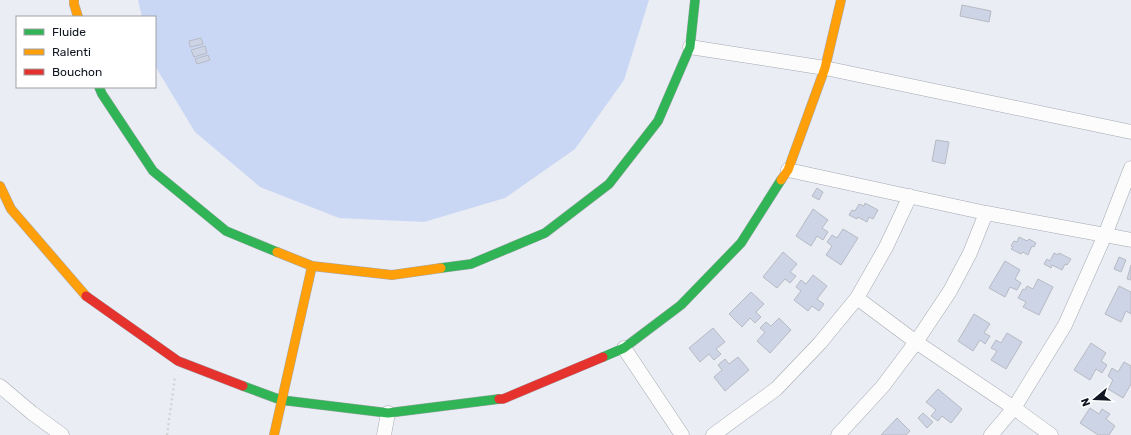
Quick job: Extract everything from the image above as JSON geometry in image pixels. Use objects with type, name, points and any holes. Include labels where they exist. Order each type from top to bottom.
[{"type":"street","points":[[74,0],[78,16]]},
{"type":"street","points":[[100,88],[102,94],[154,171],[226,230],[312,266],[392,275],[471,264],[545,233],[609,184],[658,121],[690,47],[695,0]]},
{"type":"street","points":[[0,186],[6,213],[85,295],[178,361],[281,400],[388,414],[503,398],[624,348],[682,305],[741,243],[788,170],[825,68],[841,0]]},
{"type":"street","points":[[690,47],[825,68],[1131,132]]},
{"type":"street","points":[[991,435],[1014,408],[1065,325],[1105,235],[1131,168]]},
{"type":"street","points":[[788,170],[986,213],[1131,240]]},
{"type":"street","points":[[713,435],[776,389],[820,343],[857,298],[886,246],[910,196]]},
{"type":"street","points":[[838,435],[883,386],[916,342],[950,291],[970,252],[986,213]]},
{"type":"street","points":[[274,435],[312,266]]},
{"type":"street","points":[[857,298],[916,342],[1014,408],[1051,435]]},
{"type":"street","points":[[624,348],[682,435]]},
{"type":"street","points":[[0,386],[32,414],[62,435]]},
{"type":"street","points":[[384,435],[388,414]]},
{"type":"path","points":[[167,435],[178,361]]},
{"type":"shaded area","points":[[138,0],[649,0],[624,80],[575,149],[505,198],[424,222],[339,218],[260,187],[195,132],[156,68],[156,16],[142,16]]},
{"type":"building","points":[[962,5],[991,11],[989,22],[960,16]]},
{"type":"building","points":[[201,38],[203,44],[190,47],[189,41]]},
{"type":"building","points":[[205,46],[207,53],[194,57],[191,50]]},
{"type":"building","points":[[208,55],[210,60],[197,64],[195,59]]},
{"type":"building","points":[[936,140],[949,142],[945,164],[932,161]]},
{"type":"building","points":[[817,188],[823,192],[819,200],[812,196]]},
{"type":"building","points":[[865,203],[878,210],[873,219],[869,217],[867,222],[858,217],[857,219],[849,215],[852,210],[855,211],[859,204],[864,206]]},
{"type":"building","points":[[813,209],[828,220],[822,228],[828,232],[823,240],[817,236],[811,246],[796,236]]},
{"type":"building","points":[[843,229],[858,238],[841,265],[826,255],[832,246],[827,242],[832,235],[837,238]]},
{"type":"building","points":[[1019,237],[1027,241],[1029,239],[1036,243],[1034,247],[1032,246],[1028,255],[1023,252],[1021,254],[1011,249],[1014,241],[1017,242]]},
{"type":"building","points":[[783,252],[797,264],[790,272],[796,276],[790,283],[785,279],[777,288],[763,277]]},
{"type":"building","points":[[1054,253],[1058,255],[1059,253],[1071,259],[1067,265],[1065,264],[1062,270],[1052,265],[1051,268],[1044,264],[1047,259],[1050,261]]},
{"type":"building","points":[[1119,257],[1126,260],[1121,272],[1114,269]]},
{"type":"building","points":[[1005,261],[1020,270],[1015,279],[1021,283],[1017,290],[1010,287],[1005,297],[989,288]]},
{"type":"building","points":[[1131,265],[1131,280],[1127,279]]},
{"type":"building","points":[[813,275],[827,286],[817,299],[824,304],[819,311],[812,306],[808,311],[794,300],[801,291],[796,287],[801,280],[806,284]]},
{"type":"building","points":[[1038,279],[1053,287],[1039,315],[1023,307],[1026,302],[1018,298],[1023,289],[1025,290],[1027,286],[1033,289]]},
{"type":"building","points":[[1119,286],[1131,292],[1131,314],[1126,311],[1121,322],[1105,314]]},
{"type":"building","points":[[751,292],[764,304],[756,312],[761,317],[755,323],[750,318],[742,327],[729,314]]},
{"type":"building","points":[[974,314],[990,324],[984,333],[990,336],[985,344],[980,340],[973,351],[958,341]]},
{"type":"building","points":[[779,318],[791,330],[770,353],[757,341],[765,332],[760,328],[766,322],[771,326]]},
{"type":"building","points":[[713,328],[725,342],[716,349],[721,354],[714,360],[709,354],[700,362],[689,348]]},
{"type":"building","points":[[1007,333],[1022,342],[1006,369],[991,360],[997,351],[991,348],[996,340],[1001,343]]},
{"type":"building","points":[[1091,343],[1106,353],[1101,361],[1107,365],[1102,373],[1096,369],[1090,380],[1074,370]]},
{"type":"building","points":[[738,357],[749,370],[725,391],[714,377],[722,370],[718,365],[725,359],[729,364]]},
{"type":"building","points":[[1124,362],[1131,366],[1131,384],[1123,398],[1108,389],[1113,380],[1108,376],[1112,368],[1118,372]]},
{"type":"building","points":[[938,389],[962,409],[951,423],[942,416],[938,421],[931,416],[936,410],[926,402]]},
{"type":"building","points":[[1090,408],[1099,414],[1102,409],[1110,414],[1106,419],[1115,426],[1109,435],[1098,435],[1080,423]]},
{"type":"building","points":[[923,413],[933,422],[927,428],[918,418]]},
{"type":"building","points":[[897,418],[910,431],[906,435],[881,435]]},
{"type":"traffic: fast","points":[[441,268],[471,264],[545,233],[609,184],[658,121],[690,47],[695,0]]},
{"type":"traffic: fast","points":[[99,88],[153,171],[226,231],[277,252]]},
{"type":"traffic: fast","points":[[603,357],[624,348],[681,305],[741,243],[781,180]]},
{"type":"traffic: fast","points":[[243,386],[281,400],[388,413],[499,399]]},
{"type":"traffic: slow","points":[[74,0],[78,16]]},
{"type":"traffic: slow","points":[[781,180],[788,170],[825,68],[841,0]]},
{"type":"traffic: slow","points":[[0,186],[11,209],[86,296]]},
{"type":"traffic: slow","points":[[277,252],[312,266],[392,275],[441,268]]},
{"type":"traffic: slow","points":[[274,435],[312,266]]},
{"type":"traffic: jam","points":[[86,296],[178,361],[243,386]]},
{"type":"traffic: jam","points":[[499,399],[503,399],[603,357]]}]
